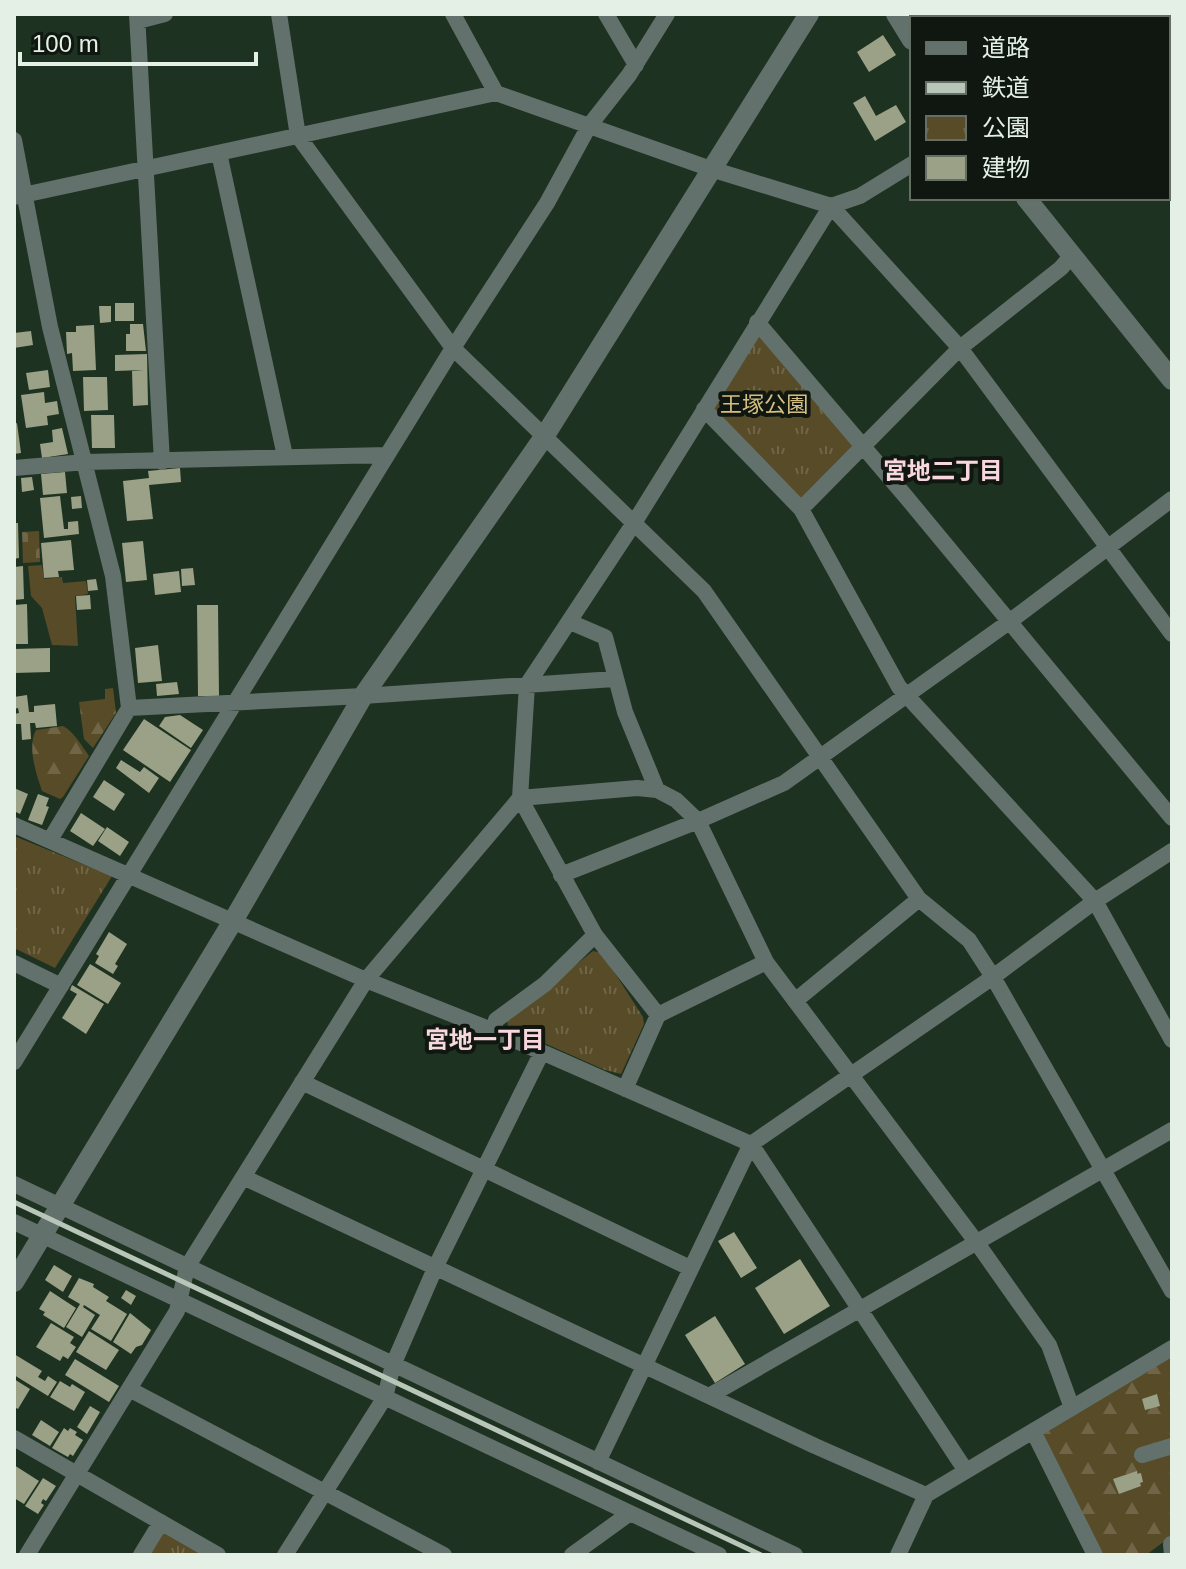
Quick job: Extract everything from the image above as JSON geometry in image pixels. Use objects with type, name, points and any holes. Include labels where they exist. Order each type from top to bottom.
[{"type":"street","points":[[162,462],[137,18],[165,14]]},
{"type":"street","points":[[279,14],[298,136],[453,348],[704,591],[919,899],[969,940],[1172,1291]]},
{"type":"street","points":[[453,14],[496,93]]},
{"type":"street","points":[[606,14],[636,65]]},
{"type":"street","points":[[14,1062],[453,348],[547,203],[589,126],[636,65],[667,14]]},
{"type":"street","points":[[14,1282],[233,921],[363,696],[544,437],[809,14]]},
{"type":"street","points":[[896,14],[910,37]]},
{"type":"street","points":[[20,196],[496,93],[711,169],[831,206],[960,348],[1172,634]]},
{"type":"street","points":[[14,140],[20,196],[113,576],[129,708],[50,840]]},
{"type":"street","points":[[219,153],[285,456]]},
{"type":"street","points":[[658,1015],[595,935],[520,798],[527,685],[634,523],[831,206],[860,196],[910,165]]},
{"type":"street","points":[[1028,200],[1172,380]]},
{"type":"street","points":[[801,509],[960,348],[1061,268],[1072,255]]},
{"type":"street","points":[[757,322],[1172,818]]},
{"type":"street","points":[[704,409],[801,509],[899,687],[1095,901],[1172,1040]]},
{"type":"street","points":[[14,468],[86,462],[387,455]]},
{"type":"street","points":[[561,875],[784,783],[1109,549],[1172,499]]},
{"type":"street","points":[[570,622],[605,637],[614,679],[657,790]]},
{"type":"street","points":[[129,708],[614,679]]},
{"type":"street","points":[[27,1555],[177,1311],[187,1267],[366,980],[520,798],[637,788],[657,790],[676,800],[698,821],[766,962],[977,1243],[1049,1345],[1072,1408]]},
{"type":"street","points":[[14,825],[366,980],[494,1031],[751,1144],[966,1471]]},
{"type":"street","points":[[598,1462],[751,1144],[993,977],[1095,901],[1172,851]]},
{"type":"street","points":[[795,1001],[919,899]]},
{"type":"street","points":[[494,1031],[496,1020],[545,984],[595,935]]},
{"type":"street","points":[[625,1089],[658,1015],[766,962]]},
{"type":"street","points":[[14,963],[61,986]]},
{"type":"street","points":[[285,1555],[385,1397],[393,1365],[436,1266],[542,1052]]},
{"type":"street","points":[[302,1082],[690,1268]]},
{"type":"street","points":[[709,1396],[1172,1130]]},
{"type":"street","points":[[243,1177],[926,1495]]},
{"type":"street","points":[[14,1184],[795,1555]]},
{"type":"street","points":[[14,1222],[719,1555]]},
{"type":"street","points":[[898,1555],[926,1495],[1172,1348]]},
{"type":"street","points":[[129,1389],[444,1555]]},
{"type":"street","points":[[1033,1431],[1095,1555]]},
{"type":"street","points":[[14,1438],[218,1555]]},
{"type":"street","points":[[1142,1455],[1172,1446]]},
{"type":"street","points":[[572,1555],[630,1513]]},
{"type":"street","points":[[141,1555],[161,1522]]},
{"type":"green space","name":"王塚公園","points":[[758,332],[858,446],[801,502],[708,408]]},
{"type":"green space","points":[[39,531],[40,562],[23,563],[22,532]]},
{"type":"green space","points":[[42,565],[44,579],[62,577],[63,583],[86,581],[88,594],[75,596],[78,646],[52,645],[42,608],[31,596],[28,566]]},
{"type":"green space","points":[[113,688],[116,713],[93,748],[84,739],[79,702],[105,699],[105,689]]},
{"type":"green space","points":[[63,726],[74,735],[89,756],[60,799],[42,791],[32,744],[36,730]]},
{"type":"green space","points":[[14,836],[112,876],[55,968],[14,948]]},
{"type":"green space","points":[[593,951],[602,953],[643,1017],[644,1024],[621,1074],[605,1070],[508,1027],[507,1020]]},
{"type":"green space","points":[[1172,1352],[1172,1541],[1162,1543],[1146,1555],[1099,1555],[1043,1443],[1043,1431]]},
{"type":"green space","points":[[162,1525],[213,1555],[144,1555]]},
{"type":"building","points":[[883,35],[896,55],[869,72],[857,52]]},
{"type":"building","points":[[865,96],[876,116],[896,105],[906,122],[875,141],[853,103]]},
{"type":"building","points":[[115,303],[134,303],[134,321],[115,321]]},
{"type":"building","points":[[99,306],[111,306],[111,322],[100,323]]},
{"type":"building","points":[[130,324],[143,324],[146,351],[126,351],[126,334],[130,334]]},
{"type":"building","points":[[94,325],[96,370],[73,371],[72,353],[67,354],[66,332],[76,332],[76,326]]},
{"type":"building","points":[[31,331],[33,345],[14,348],[14,333]]},
{"type":"building","points":[[147,354],[148,405],[133,406],[132,371],[143,370],[115,371],[115,355]]},
{"type":"building","points":[[48,370],[50,387],[29,390],[26,373]]},
{"type":"building","points":[[83,377],[107,377],[108,410],[84,411]]},
{"type":"building","points":[[44,392],[45,403],[57,401],[59,414],[47,416],[48,425],[26,428],[21,395]]},
{"type":"building","points":[[91,415],[114,415],[115,448],[92,448]]},
{"type":"building","points":[[17,423],[21,453],[14,454],[14,424]]},
{"type":"building","points":[[62,428],[68,454],[42,458],[40,444],[53,442],[52,430]]},
{"type":"building","points":[[180,468],[181,482],[149,485],[153,519],[127,521],[123,481],[149,478],[148,471]]},
{"type":"building","points":[[65,472],[67,493],[43,495],[41,474]]},
{"type":"building","points":[[32,477],[34,490],[22,492],[21,478]]},
{"type":"building","points":[[60,496],[64,529],[68,529],[68,522],[78,521],[79,534],[44,538],[40,498]]},
{"type":"building","points":[[81,496],[82,508],[72,509],[71,497]]},
{"type":"building","points":[[14,523],[18,523],[19,558],[14,559]]},
{"type":"building","points":[[71,540],[74,570],[58,571],[59,577],[44,578],[41,543]]},
{"type":"building","points":[[143,541],[147,580],[126,582],[122,543]]},
{"type":"building","points":[[23,566],[24,599],[14,600],[14,567]]},
{"type":"building","points":[[193,568],[195,585],[182,586],[181,569]]},
{"type":"building","points":[[179,571],[181,592],[155,595],[153,574]]},
{"type":"building","points":[[96,579],[98,590],[88,591],[87,580]]},
{"type":"building","points":[[90,595],[91,609],[77,610],[76,596]]},
{"type":"building","points":[[27,604],[28,644],[14,644],[14,605]]},
{"type":"building","points":[[197,605],[218,605],[219,696],[198,696]]},
{"type":"building","points":[[158,645],[162,681],[138,683],[135,648]]},
{"type":"building","points":[[50,648],[50,672],[14,673],[14,649]]},
{"type":"building","points":[[177,682],[179,694],[157,696],[156,684]]},
{"type":"building","points":[[27,695],[29,712],[34,712],[34,706],[55,704],[57,726],[36,728],[35,723],[30,723],[31,739],[22,740],[21,724],[14,724],[14,714],[19,713],[18,708],[14,709],[14,697]]},
{"type":"building","points":[[180,715],[203,730],[191,748],[159,726],[165,717]]},
{"type":"building","points":[[144,719],[191,750],[170,782],[123,750]]},
{"type":"building","points":[[121,760],[140,772],[144,767],[159,778],[149,793],[116,768]]},
{"type":"building","points":[[104,780],[125,794],[114,811],[93,797]]},
{"type":"building","points":[[14,788],[28,794],[20,814],[14,811]]},
{"type":"building","points":[[38,794],[49,798],[42,825],[28,820]]},
{"type":"building","points":[[81,813],[105,829],[93,846],[70,831]]},
{"type":"building","points":[[107,827],[129,842],[120,856],[98,841]]},
{"type":"building","points":[[109,932],[127,944],[115,964],[118,966],[113,974],[95,963],[99,956],[96,954]]},
{"type":"building","points":[[90,964],[121,983],[108,1004],[77,985]]},
{"type":"building","points":[[72,985],[104,1004],[86,1034],[62,1018],[77,994],[70,990]]},
{"type":"building","points":[[734,1232],[757,1268],[741,1278],[718,1241]]},
{"type":"building","points":[[800,1259],[830,1306],[784,1334],[755,1288]]},
{"type":"building","points":[[54,1265],[72,1276],[63,1292],[45,1280]]},
{"type":"building","points":[[79,1278],[94,1284],[93,1287],[109,1297],[106,1301],[127,1314],[111,1341],[91,1329],[100,1315],[84,1305],[95,1315],[82,1337],[66,1327],[80,1304],[68,1297]]},
{"type":"building","points":[[126,1290],[136,1296],[131,1305],[121,1298]]},
{"type":"building","points":[[50,1291],[76,1308],[64,1328],[39,1309]]},
{"type":"building","points":[[130,1313],[151,1330],[142,1345],[131,1354],[113,1342]]},
{"type":"building","points":[[715,1316],[745,1364],[715,1383],[685,1335]]},
{"type":"building","points":[[51,1323],[74,1337],[70,1343],[76,1347],[68,1359],[63,1356],[60,1361],[36,1347]]},
{"type":"building","points":[[89,1331],[119,1350],[106,1370],[76,1352]]},
{"type":"building","points":[[14,1354],[42,1371],[38,1377],[45,1381],[48,1376],[57,1382],[48,1396],[14,1375]]},
{"type":"building","points":[[75,1359],[119,1386],[109,1402],[65,1375]]},
{"type":"building","points":[[14,1379],[30,1389],[18,1409],[14,1407]]},
{"type":"building","points":[[60,1381],[85,1392],[74,1411],[50,1397]]},
{"type":"building","points":[[1157,1394],[1160,1406],[1145,1410],[1142,1399]]},
{"type":"building","points":[[90,1406],[100,1412],[87,1434],[77,1427]]},
{"type":"building","points":[[41,1420],[59,1432],[50,1446],[32,1435]]},
{"type":"building","points":[[64,1428],[77,1432],[75,1435],[83,1440],[73,1456],[70,1454],[68,1457],[52,1448]]},
{"type":"building","points":[[14,1465],[39,1481],[24,1504],[14,1498]]},
{"type":"building","points":[[1137,1471],[1137,1474],[1141,1473],[1141,1486],[1119,1494],[1113,1479]]},
{"type":"building","points":[[43,1478],[56,1486],[46,1501],[43,1499],[41,1503],[44,1505],[38,1514],[25,1506]]},
{"type":"railway","points":[[14,1202],[761,1555]]},
{"type":"district","name":"宮地二丁目","points":[[943,470]]},
{"type":"district","name":"宮地一丁目","points":[[485,1039]]}]
